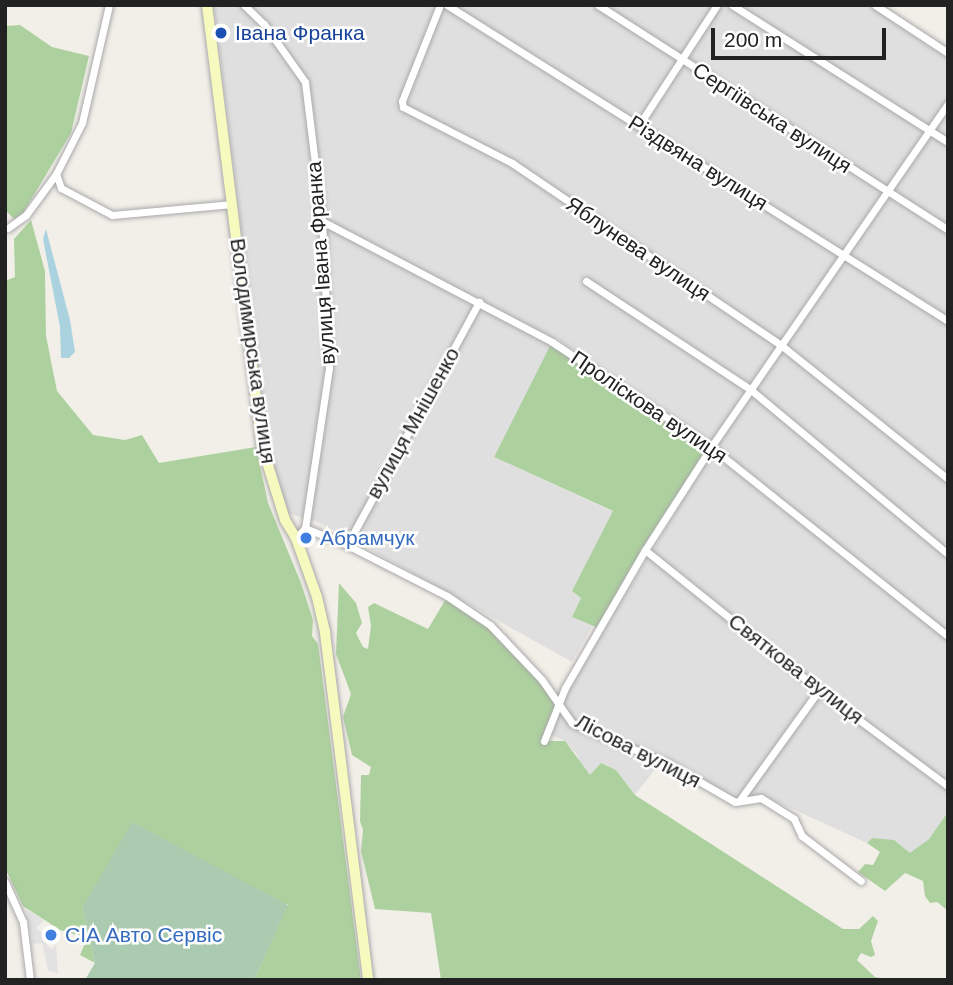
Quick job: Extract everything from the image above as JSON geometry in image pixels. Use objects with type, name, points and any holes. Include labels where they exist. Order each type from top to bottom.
[{"type":"main road","name":"Володимирська вулиця","points":[[207,5],[262,446],[285,520],[296,538],[317,597],[325,633],[368,980]]},
{"type":"street","points":[[8,228],[26,215],[56,174],[82,123],[109,5]]},
{"type":"street","name":"вулиця Івана Франка","points":[[244,5],[264,24],[305,82],[322,221],[329,368],[305,528]]},
{"type":"street","name":"Яблунева вулиця","points":[[440,5],[402,101],[403,107],[512,163],[782,346],[948,478]]},
{"type":"street","name":"Різдвяна вулиця","points":[[447,5],[948,321]]},
{"type":"street","name":"Сергіївська вулиця","points":[[598,5],[887,194],[948,230]]},
{"type":"street","points":[[639,125],[717,5]]},
{"type":"street","points":[[732,5],[948,142]]},
{"type":"street","points":[[875,5],[948,53]]},
{"type":"street","points":[[544,741],[559,702],[645,550],[711,447],[948,104]]},
{"type":"street","points":[[56,174],[61,188],[112,215],[232,204]]},
{"type":"street","name":"Проліскова вулиця","points":[[322,221],[552,342],[711,447],[948,636]]},
{"type":"street","points":[[586,281],[751,390],[948,554]]},
{"type":"street","name":"вулиця Мнішенко","points":[[346,545],[479,302]]},
{"type":"street","points":[[296,538],[305,528]]},
{"type":"street","name":"Лісова вулиця","points":[[305,528],[346,545],[447,597],[490,625],[559,702],[572,723],[669,764],[739,801],[761,798],[794,819],[802,836],[862,881]]},
{"type":"street","name":"Святкова вулиця","points":[[645,550],[819,690],[948,786]]},
{"type":"street","points":[[739,801],[819,690]]},
{"type":"street","points":[[5,882],[23,922],[30,980]]},
{"type":"shaded area","points":[[214,5],[439,5],[948,325],[948,813],[929,839],[910,854],[872,838],[867,843],[764,796],[733,798],[664,758],[635,795],[616,770],[601,763],[590,776],[582,769],[577,755],[565,741],[551,735],[566,693],[717,444],[555,337],[494,457],[614,512],[572,591],[581,598],[572,617],[592,626],[572,662],[359,543],[317,522],[287,513],[268,448]]},
{"type":"shaded area","points":[[451,5],[869,5],[948,59],[948,317]]},
{"type":"shaded area","points":[[26,909],[44,920],[36,928],[50,940],[47,946],[53,949],[56,943],[58,974],[48,970],[42,943],[33,944]]},
{"type":"green space","points":[[20,25],[52,47],[89,56],[71,133],[23,213],[14,219],[5,210],[5,26]]},
{"type":"green space","points":[[31,220],[45,271],[46,336],[57,391],[93,435],[125,440],[142,435],[159,463],[256,447],[268,503],[301,583],[313,620],[312,636],[318,644],[361,980],[254,980],[288,904],[82,908],[95,963],[80,955],[87,938],[60,930],[23,906],[5,868],[5,281],[15,277],[14,239]]},
{"type":"green space","points":[[552,342],[711,447],[598,628],[572,617],[581,598],[572,591],[613,511],[494,457]]},
{"type":"green space","points":[[339,583],[356,603],[362,623],[356,633],[363,647],[368,649],[371,626],[368,607],[374,603],[428,629],[447,597],[490,625],[559,702],[545,741],[565,741],[590,775],[601,763],[616,770],[635,795],[843,929],[859,929],[873,916],[878,921],[871,941],[875,955],[871,957],[861,953],[857,960],[875,977],[891,980],[441,980],[431,913],[375,909],[361,851],[363,830],[360,821],[361,775],[369,775],[371,767],[352,755],[343,717],[351,694],[336,654]]},
{"type":"green space","points":[[948,812],[948,911],[937,902],[930,903],[925,896],[923,881],[905,873],[885,891],[858,872],[865,864],[873,865],[880,852],[867,843],[872,838],[894,840],[910,853],[929,839]]},
{"type":"green space","points":[[132,822],[288,905],[254,980],[85,980],[95,963],[82,908]]},
{"type":"water","points":[[46,229],[70,320],[75,352],[69,358],[61,358],[60,327],[43,239]]},
{"type":"place","name":"Івана Франка","points":[[221,33]]},
{"type":"place","name":"Абрамчук","points":[[306,538]]},
{"type":"place","name":"СІА Авто Сервіс","points":[[51,935]]}]
